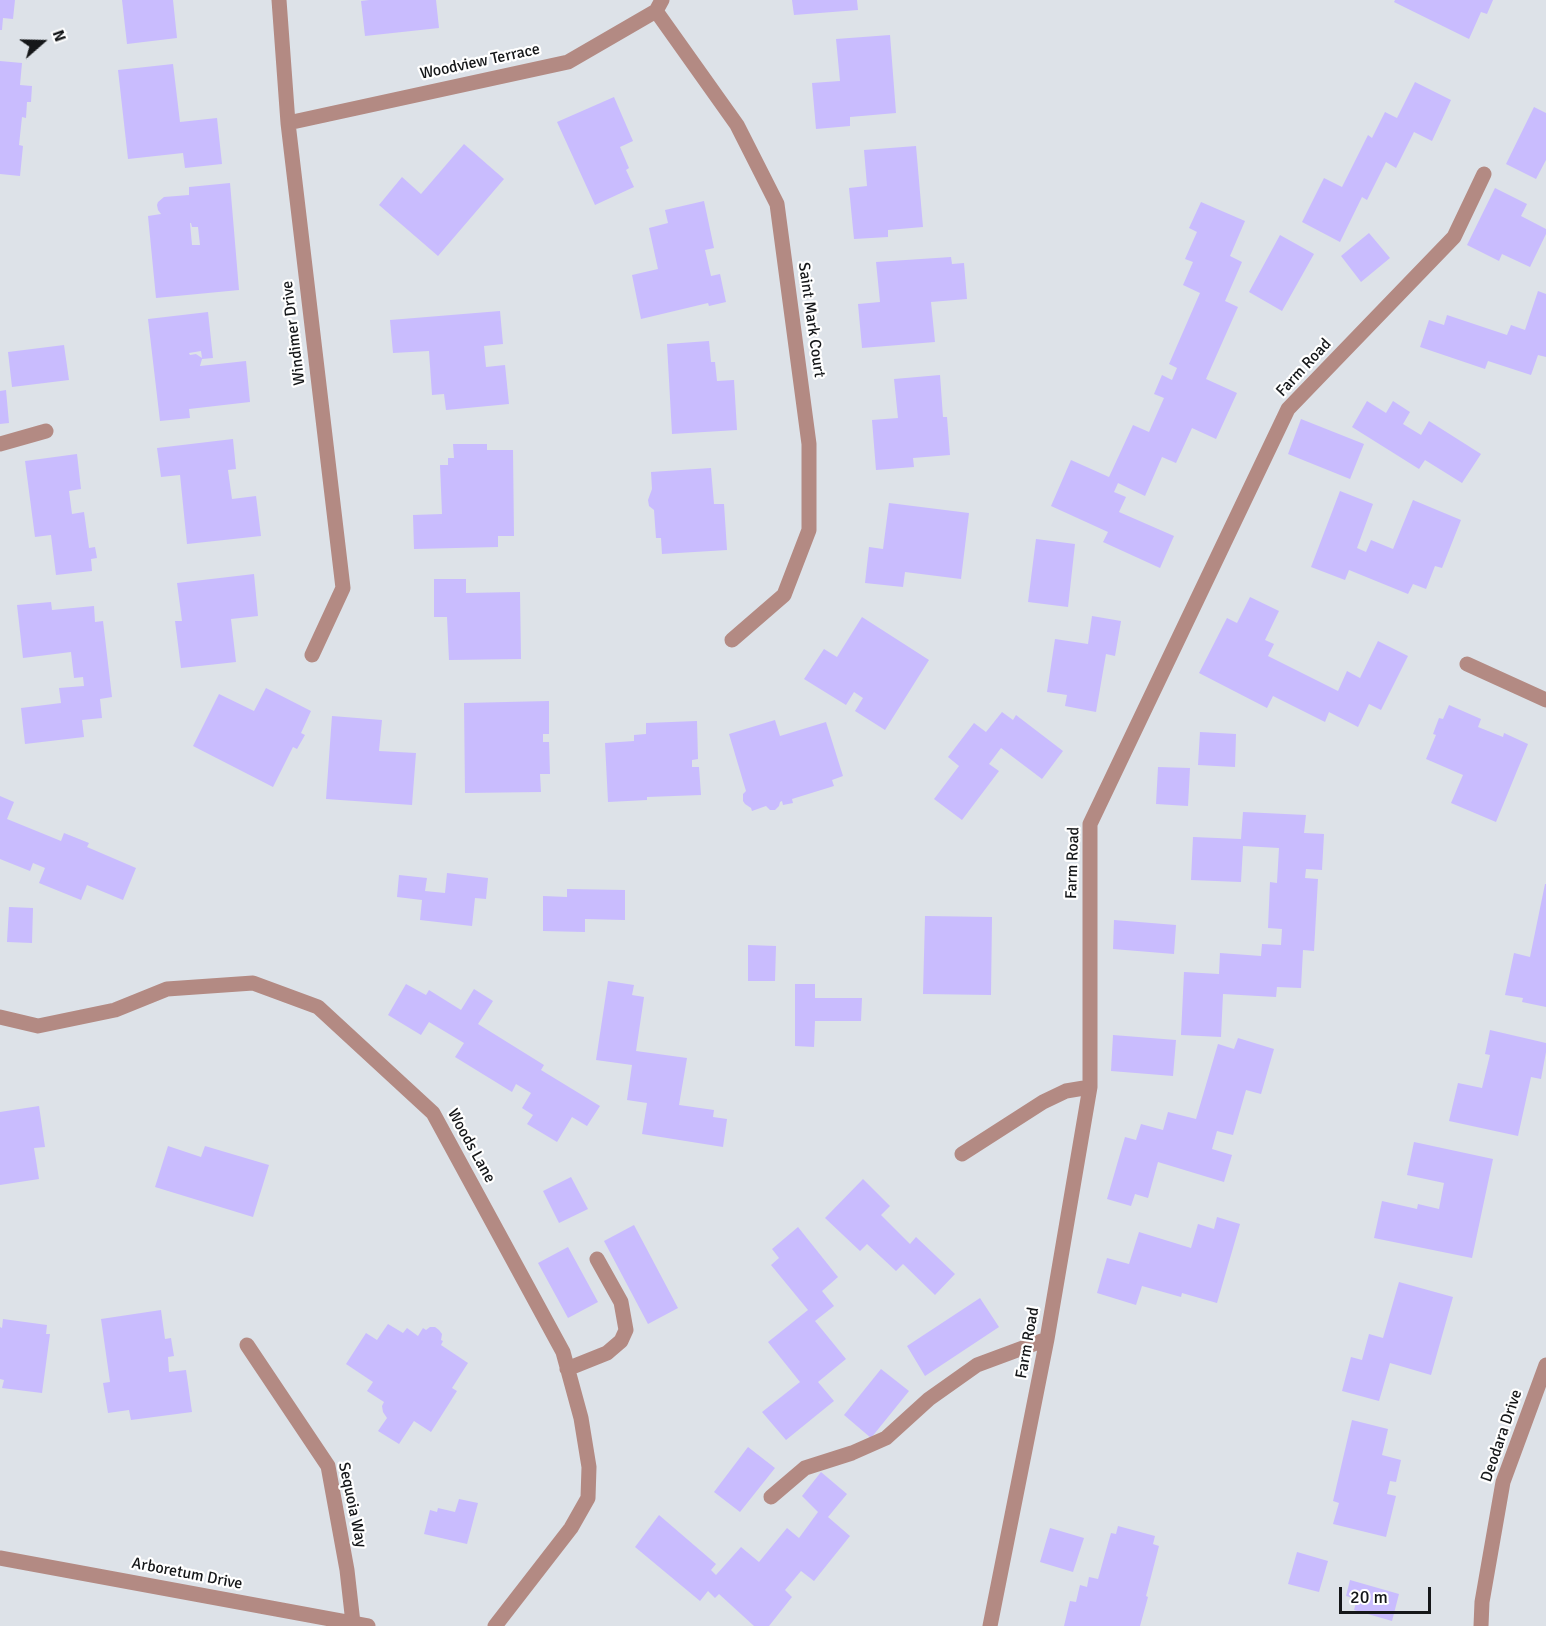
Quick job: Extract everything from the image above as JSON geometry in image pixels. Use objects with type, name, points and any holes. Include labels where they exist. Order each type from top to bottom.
[{"type":"street","name":"Windimer Drive","points":[[279,0],[288,123],[343,588],[312,655]]},
{"type":"street","name":"Woodview Terrace","points":[[288,123],[568,62],[659,5]]},
{"type":"street","name":"Saint Mark Court","points":[[659,5],[737,125],[777,204],[809,444],[809,530],[784,595],[732,640]]},
{"type":"street","name":"Farm Road","points":[[990,1626],[1047,1339],[1090,1087],[1090,824],[1288,409],[1454,237],[1484,174]]},
{"type":"street","points":[[0,444],[46,431]]},
{"type":"street","points":[[1467,664],[1546,700]]},
{"type":"street","name":"Woods Lane","points":[[0,1017],[38,1026],[115,1010],[167,989],[253,983],[318,1007],[433,1113],[563,1352],[590,1467],[588,1498],[571,1528],[495,1626]]},
{"type":"street","points":[[962,1154],[1043,1102],[1066,1091],[1090,1087]]},
{"type":"street","points":[[567,1369],[608,1353],[621,1341],[626,1330],[621,1302],[597,1259]]},
{"type":"street","points":[[771,1497],[805,1468],[852,1453],[886,1438],[929,1398],[977,1365],[1047,1339]]},
{"type":"street","name":"Sequoia Way","points":[[247,1345],[328,1466],[347,1570],[352,1623]]},
{"type":"street","name":"Deodara Drive","points":[[1481,1626],[1482,1602],[1503,1482],[1546,1365]]},
{"type":"street","name":"Arboretum Drive","points":[[0,1558],[368,1626]]},
{"type":"building","points":[[0,0],[15,0],[13,19],[3,18],[2,30],[0,30]]},
{"type":"building","points":[[122,0],[173,0],[177,38],[127,44]]},
{"type":"building","points":[[436,0],[439,28],[365,36],[361,1]]},
{"type":"building","points":[[792,0],[857,0],[858,10],[794,15]]},
{"type":"building","points":[[1395,0],[1493,0],[1487,14],[1481,12],[1469,39],[1394,2]]},
{"type":"building","points":[[890,35],[896,113],[850,117],[850,126],[816,129],[812,83],[840,81],[836,39]]},
{"type":"building","points":[[0,61],[22,63],[20,85],[32,86],[31,102],[27,102],[26,118],[22,117],[19,145],[23,146],[20,176],[0,174]]},
{"type":"building","points":[[173,64],[180,122],[217,118],[222,164],[185,168],[183,153],[128,159],[118,70]]},
{"type":"building","points":[[1415,82],[1451,100],[1432,141],[1414,132],[1396,168],[1386,162],[1367,200],[1362,197],[1340,242],[1302,222],[1324,178],[1342,187],[1368,135],[1372,138],[1385,112],[1397,118]]},
{"type":"building","points":[[614,97],[633,141],[620,147],[629,168],[626,170],[634,187],[595,205],[557,122]]},
{"type":"building","points":[[1534,107],[1546,113],[1546,160],[1536,179],[1506,164]]},
{"type":"building","points":[[464,144],[504,179],[438,256],[379,205],[402,177],[421,194]]},
{"type":"building","points":[[916,146],[923,227],[888,230],[888,237],[854,239],[849,188],[867,186],[864,150]]},
{"type":"building","points":[[230,183],[239,290],[156,298],[148,216],[161,214],[157,205],[164,197],[189,195],[189,187]],"holes":[[[191,223],[192,227],[198,227],[200,245],[192,245]]]},
{"type":"building","points":[[1495,188],[1527,204],[1521,216],[1546,229],[1546,234],[1530,267],[1502,254],[1499,261],[1467,245]]},
{"type":"building","points":[[704,201],[714,248],[705,250],[711,276],[720,274],[726,302],[709,306],[708,303],[641,319],[632,275],[658,269],[649,228],[668,223],[665,210]]},
{"type":"building","points":[[1201,202],[1245,221],[1230,256],[1242,262],[1225,301],[1238,307],[1206,379],[1237,393],[1216,439],[1192,428],[1176,463],[1162,457],[1145,496],[1118,483],[1114,492],[1126,497],[1119,512],[1174,536],[1160,568],[1103,542],[1108,532],[1051,506],[1071,460],[1109,477],[1133,425],[1149,432],[1164,398],[1154,394],[1162,375],[1172,380],[1177,368],[1169,364],[1200,293],[1183,285],[1193,262],[1185,259],[1197,232],[1189,228]]},
{"type":"building","points":[[1369,233],[1390,258],[1361,282],[1341,256]]},
{"type":"building","points":[[1280,235],[1314,254],[1282,311],[1249,292]]},
{"type":"building","points":[[951,257],[952,264],[964,263],[967,299],[931,302],[935,342],[862,348],[858,304],[880,302],[876,262]]},
{"type":"building","points":[[1538,291],[1546,294],[1546,357],[1538,355],[1531,375],[1488,361],[1485,369],[1420,347],[1429,320],[1444,325],[1447,315],[1507,335],[1511,325],[1525,330]]},
{"type":"building","points":[[500,311],[503,344],[484,346],[486,367],[505,365],[509,404],[446,410],[444,394],[432,395],[429,351],[393,353],[390,320]]},
{"type":"building","points":[[208,312],[213,358],[202,359],[200,366],[246,361],[250,402],[189,409],[190,418],[160,421],[148,319]],"holes":[[[201,351],[202,358],[196,354],[190,355],[189,353]]]},
{"type":"building","points":[[709,341],[711,362],[715,362],[717,381],[734,380],[737,430],[672,434],[667,344]]},
{"type":"building","points":[[64,345],[69,380],[12,387],[8,352]]},
{"type":"building","points":[[940,375],[943,417],[947,417],[950,455],[913,458],[914,467],[876,470],[872,420],[898,418],[894,379]]},
{"type":"building","points":[[6,390],[9,423],[0,424],[0,391]]},
{"type":"building","points":[[1367,401],[1386,413],[1393,401],[1410,412],[1403,424],[1421,435],[1429,421],[1481,454],[1462,483],[1425,460],[1419,469],[1352,427]]},
{"type":"building","points":[[1301,419],[1364,444],[1350,479],[1288,454]]},
{"type":"building","points":[[233,439],[236,469],[228,470],[232,499],[256,496],[261,536],[187,544],[180,475],[161,477],[157,448]]},
{"type":"building","points":[[453,444],[487,444],[487,450],[513,450],[514,536],[498,536],[498,547],[414,549],[413,515],[442,514],[440,465],[448,465],[448,458],[454,458]]},
{"type":"building","points":[[77,454],[81,489],[69,491],[72,514],[84,512],[89,548],[95,547],[97,558],[91,559],[92,571],[56,575],[51,535],[35,537],[25,461]]},
{"type":"building","points":[[711,468],[714,504],[724,504],[727,550],[662,554],[661,538],[656,538],[654,510],[649,506],[648,500],[652,489],[651,472]]},
{"type":"building","points":[[1340,491],[1373,504],[1357,548],[1366,552],[1371,540],[1393,549],[1413,500],[1461,520],[1442,568],[1435,566],[1426,589],[1413,584],[1408,594],[1349,570],[1345,580],[1311,567]]},
{"type":"building","points":[[889,503],[969,513],[961,579],[905,572],[903,587],[865,583],[869,547],[883,549]]},
{"type":"building","points":[[1036,539],[1075,544],[1068,607],[1028,602]]},
{"type":"building","points":[[254,574],[258,616],[231,619],[236,662],[181,668],[175,621],[182,621],[177,583]]},
{"type":"building","points":[[434,579],[466,579],[466,593],[520,592],[521,659],[449,660],[447,617],[434,617]]},
{"type":"building","points":[[1250,597],[1279,611],[1265,640],[1274,644],[1268,656],[1338,691],[1347,671],[1360,678],[1378,641],[1408,656],[1381,710],[1369,704],[1358,727],[1329,712],[1325,722],[1273,696],[1267,708],[1199,673],[1227,618],[1237,623]]},
{"type":"building","points":[[51,602],[52,610],[94,606],[95,622],[103,621],[112,697],[100,699],[102,718],[82,720],[84,737],[25,744],[21,708],[61,703],[59,688],[84,686],[83,677],[74,678],[71,652],[23,658],[17,605]]},
{"type":"building","points":[[1092,616],[1121,621],[1115,656],[1106,654],[1096,712],[1065,706],[1067,695],[1047,692],[1055,639],[1088,644]]},
{"type":"building","points":[[862,617],[929,660],[885,730],[855,711],[863,698],[854,692],[846,705],[804,679],[824,649],[837,657]]},
{"type":"building","points":[[266,688],[311,711],[301,733],[305,735],[297,749],[293,747],[273,787],[193,746],[219,694],[254,711]]},
{"type":"building","points":[[549,701],[549,734],[543,734],[543,742],[549,742],[550,774],[540,774],[541,792],[465,793],[464,703]]},
{"type":"building","points":[[1449,705],[1481,719],[1478,727],[1503,737],[1504,733],[1528,744],[1496,822],[1451,803],[1463,775],[1426,759],[1436,735],[1433,734],[1439,718],[1443,719]]},
{"type":"building","points":[[1002,712],[1013,720],[1016,715],[1063,751],[1042,779],[1001,748],[989,764],[999,771],[962,820],[934,799],[959,766],[948,757],[974,723],[986,732]]},
{"type":"building","points":[[332,716],[382,720],[379,751],[416,753],[412,805],[326,799]]},
{"type":"building","points":[[775,720],[780,736],[826,722],[843,776],[832,780],[834,786],[792,799],[793,803],[783,805],[782,801],[780,802],[775,810],[770,810],[766,806],[752,811],[743,801],[743,794],[746,791],[729,734]]},
{"type":"building","points":[[697,721],[698,759],[692,760],[692,767],[699,767],[701,795],[647,797],[647,800],[608,802],[605,743],[634,741],[634,735],[646,734],[646,723]]},
{"type":"building","points":[[1200,732],[1236,734],[1235,767],[1198,765]]},
{"type":"building","points":[[1158,767],[1190,768],[1188,806],[1156,804]]},
{"type":"building","points":[[0,796],[14,802],[7,819],[61,841],[64,833],[89,843],[87,847],[136,868],[123,900],[87,885],[81,900],[39,883],[45,868],[33,863],[30,871],[0,859]]},
{"type":"building","points":[[1243,812],[1306,815],[1304,833],[1324,834],[1322,870],[1306,869],[1305,878],[1318,879],[1314,951],[1303,950],[1301,988],[1277,987],[1276,997],[1223,994],[1221,1037],[1181,1035],[1184,972],[1219,974],[1220,953],[1261,956],[1262,944],[1281,945],[1282,929],[1268,928],[1270,882],[1277,883],[1279,848],[1243,846],[1241,882],[1191,880],[1193,837],[1241,839]]},
{"type":"building","points":[[447,873],[488,878],[486,899],[475,898],[472,926],[420,920],[422,900],[397,897],[399,875],[427,878],[425,891],[445,893]]},
{"type":"building","points":[[1545,884],[1546,1007],[1522,1002],[1523,998],[1505,995],[1514,953],[1530,957]]},
{"type":"building","points":[[567,889],[625,890],[625,920],[585,919],[585,932],[543,931],[543,896],[567,897]]},
{"type":"building","points":[[9,907],[33,908],[32,943],[7,942]]},
{"type":"building","points":[[925,916],[992,917],[991,995],[923,994]]},
{"type":"building","points":[[1114,920],[1176,925],[1174,954],[1113,949]]},
{"type":"building","points":[[748,945],[776,946],[775,981],[748,981]]},
{"type":"building","points":[[608,981],[634,985],[632,995],[644,997],[636,1051],[687,1058],[679,1105],[714,1110],[713,1117],[727,1119],[723,1147],[642,1134],[647,1103],[627,1100],[632,1065],[596,1060]]},
{"type":"building","points":[[406,984],[426,995],[429,990],[461,1010],[474,989],[493,1001],[478,1024],[544,1065],[541,1070],[600,1106],[587,1126],[572,1117],[557,1142],[527,1124],[533,1115],[522,1108],[531,1093],[516,1084],[512,1092],[455,1057],[464,1043],[429,1022],[421,1035],[388,1015]]},
{"type":"building","points":[[795,984],[815,984],[815,998],[862,998],[861,1021],[815,1021],[814,1047],[795,1046]]},
{"type":"building","points":[[1490,1030],[1546,1043],[1541,1079],[1531,1077],[1518,1136],[1449,1121],[1458,1083],[1482,1088],[1490,1055],[1485,1054]]},
{"type":"building","points":[[1113,1035],[1176,1040],[1173,1076],[1111,1071]]},
{"type":"building","points":[[1238,1038],[1274,1049],[1261,1094],[1246,1090],[1233,1135],[1217,1131],[1212,1149],[1232,1155],[1224,1182],[1158,1162],[1148,1198],[1135,1194],[1131,1206],[1107,1199],[1125,1137],[1136,1140],[1141,1124],[1163,1130],[1168,1112],[1196,1119],[1218,1044],[1234,1049]]},
{"type":"building","points":[[39,1106],[45,1147],[34,1148],[39,1179],[0,1185],[0,1112]]},
{"type":"building","points":[[1414,1142],[1493,1159],[1472,1258],[1374,1238],[1382,1201],[1417,1209],[1418,1204],[1439,1209],[1444,1183],[1407,1175]]},
{"type":"building","points":[[168,1146],[201,1157],[205,1146],[269,1165],[253,1217],[155,1187]]},
{"type":"building","points":[[571,1177],[588,1209],[559,1223],[543,1191]]},
{"type":"building","points":[[863,1179],[890,1206],[881,1215],[910,1244],[916,1237],[955,1274],[935,1295],[903,1264],[896,1271],[867,1244],[860,1251],[825,1218]]},
{"type":"building","points":[[1217,1217],[1240,1224],[1217,1303],[1182,1293],[1181,1297],[1142,1286],[1136,1305],[1097,1293],[1107,1258],[1129,1264],[1139,1232],[1191,1248],[1198,1224],[1214,1229]]},
{"type":"building","points":[[634,1225],[678,1308],[648,1324],[604,1241]]},
{"type":"building","points":[[798,1227],[838,1277],[822,1291],[834,1306],[815,1321],[846,1359],[818,1382],[834,1401],[786,1440],[762,1412],[800,1382],[768,1342],[808,1310],[771,1265],[779,1258],[772,1249]]},
{"type":"building","points":[[568,1247],[598,1302],[568,1318],[538,1263]]},
{"type":"building","points":[[1399,1282],[1453,1297],[1431,1375],[1390,1363],[1379,1401],[1342,1391],[1351,1357],[1362,1360],[1369,1334],[1383,1338]]},
{"type":"building","points":[[980,1298],[999,1327],[925,1376],[907,1346]]},
{"type":"building","points":[[161,1310],[165,1339],[171,1338],[174,1356],[168,1357],[169,1372],[186,1370],[192,1412],[131,1420],[129,1410],[108,1413],[103,1383],[110,1382],[101,1319]]},
{"type":"building","points":[[3,1319],[47,1325],[46,1334],[50,1334],[42,1393],[2,1388],[4,1380],[0,1379],[0,1327],[2,1328]]},
{"type":"building","points":[[388,1324],[403,1333],[407,1328],[418,1336],[423,1328],[426,1330],[435,1327],[442,1334],[441,1345],[468,1363],[452,1388],[457,1391],[431,1432],[414,1421],[399,1444],[378,1431],[387,1418],[383,1412],[384,1402],[367,1391],[373,1382],[346,1364],[366,1333],[377,1340]]},
{"type":"building","points":[[881,1369],[909,1391],[871,1438],[844,1415]]},
{"type":"building","points":[[1352,1420],[1388,1429],[1382,1455],[1401,1460],[1396,1482],[1390,1481],[1387,1494],[1396,1496],[1386,1537],[1333,1524],[1339,1503],[1333,1501]]},
{"type":"building","points":[[748,1447],[775,1468],[740,1512],[714,1492]]},
{"type":"building","points":[[821,1472],[847,1494],[828,1517],[850,1536],[814,1581],[801,1571],[785,1590],[792,1597],[769,1626],[754,1626],[719,1594],[715,1598],[708,1591],[700,1601],[635,1547],[659,1515],[716,1564],[711,1570],[716,1575],[741,1547],[759,1562],[787,1528],[799,1538],[818,1512],[802,1496]]},
{"type":"building","points":[[459,1499],[478,1503],[467,1544],[424,1534],[430,1510],[437,1512],[438,1508],[455,1512]]},
{"type":"building","points":[[1118,1526],[1155,1536],[1153,1544],[1159,1546],[1140,1626],[1064,1626],[1070,1601],[1076,1602],[1080,1585],[1087,1587],[1089,1577],[1098,1579],[1111,1533],[1116,1534]]},
{"type":"building","points":[[1050,1528],[1084,1538],[1073,1572],[1040,1562]]},
{"type":"building","points":[[1297,1552],[1328,1561],[1319,1592],[1288,1584]]},
{"type":"building","points":[[1350,1580],[1399,1594],[1392,1621],[1354,1610],[1357,1599],[1346,1596]]}]
